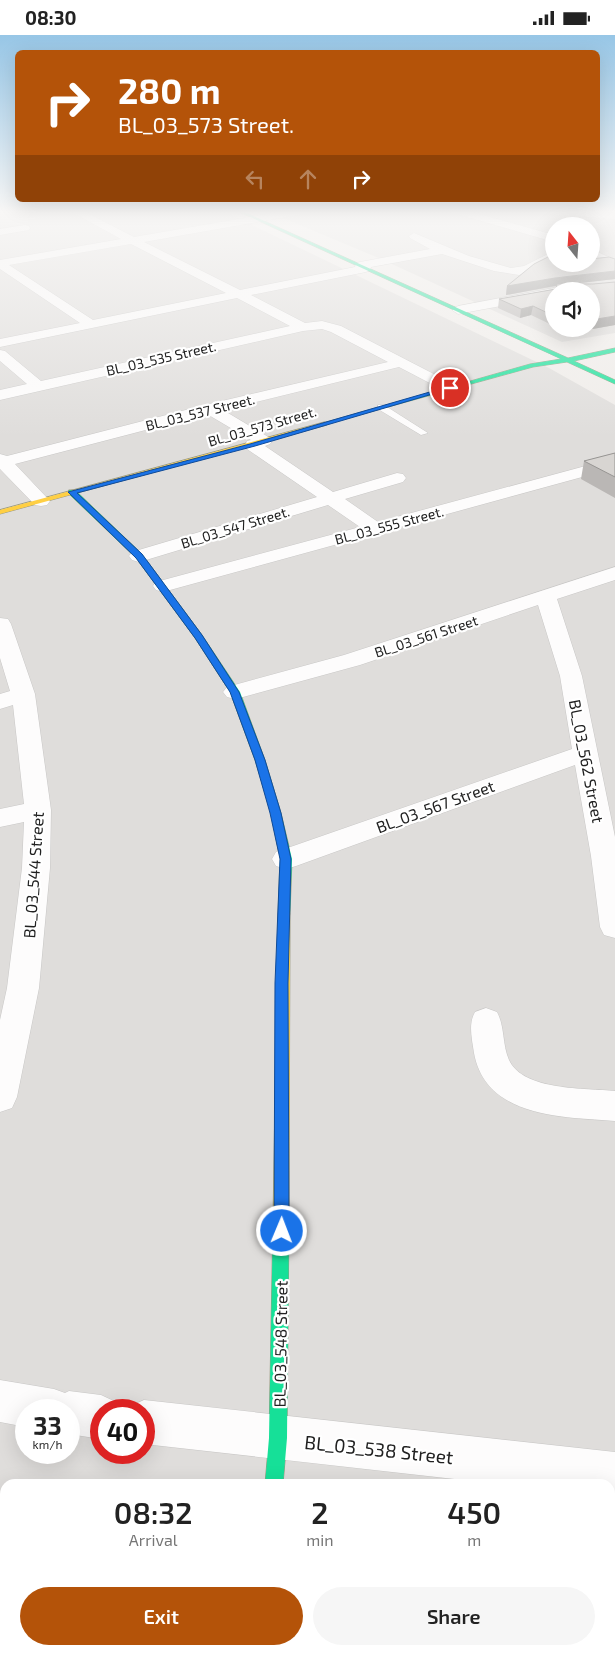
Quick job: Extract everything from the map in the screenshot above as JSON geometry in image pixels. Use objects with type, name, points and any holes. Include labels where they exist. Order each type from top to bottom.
[{"type":"main road","points":[[410,286],[553,348],[615,381]]},
{"type":"main road","points":[[462,309],[524,341],[553,348],[590,345],[615,340]]},
{"type":"main road","points":[[532,365],[553,348]]},
{"type":"main road","points":[[532,365],[574,359],[615,350]]},
{"type":"main road","points":[[599,371],[615,354]]},
{"type":"main road","name":"BL_03_573 Street.","points":[[0,513],[259,443],[532,365]]},
{"type":"main road","points":[[599,371],[615,376]]},
{"type":"main road","name":"BL_03_548 Street","points":[[72,492],[139,556],[163,586],[234,692],[260,760],[276,813],[286,859],[282,983],[282,1174],[278,1438],[274,1479]]},
{"type":"street","points":[[33,286],[92,325]]},
{"type":"street","points":[[224,286],[303,327]]},
{"type":"street","points":[[0,343],[277,286]]},
{"type":"street","points":[[462,309],[545,294]]},
{"type":"street","name":"BL_03_535 Street.","points":[[0,395],[303,327],[322,325],[336,329],[400,363]]},
{"type":"street","points":[[0,354],[38,386]]},
{"type":"street","points":[[400,363],[450,388]]},
{"type":"street","name":"BL_03_537 Street.","points":[[1,461],[400,363]]},
{"type":"street","points":[[209,409],[259,443],[331,498],[376,529]]},
{"type":"street","points":[[1,461],[41,501]]},
{"type":"street","name":"BL_03_555 Street.","points":[[163,586],[615,463]]},
{"type":"street","name":"BL_03_547 Street.","points":[[139,556],[397,478]]},
{"type":"street","name":"BL_03_561 Street","points":[[234,692],[352,660],[615,573]]},
{"type":"street","name":"BL_03_562 Street","points":[[546,597],[571,676],[605,856],[615,927]]},
{"type":"street","name":"BL_03_544 Street","points":[[0,624],[12,698],[38,810],[36,868],[12,991],[0,1097]]},
{"type":"street","name":"BL_03_567 Street","points":[[286,859],[585,753]]},
{"type":"street","points":[[0,818],[38,810]]},
{"type":"street","points":[[486,1021],[495,1067],[507,1085],[531,1097],[615,1106]]},
{"type":"street","points":[[0,1401],[15,1404]]},
{"type":"street","name":"BL_03_538 Street","points":[[155,1423],[615,1474]]},
{"type":"lane","points":[[381,407],[424,433]]},
{"type":"shaded area","points":[[0,286],[378,286],[549,368],[615,405],[615,1479],[0,1479]]},
{"type":"shaded area","points":[[439,286],[545,286],[545,334]]},
{"type":"shaded area","points":[[600,286],[615,286],[615,333],[600,336]]},
{"type":"shaded area","points":[[551,337],[591,337],[562,342]]},
{"type":"building","points":[[600,286],[615,286],[615,316],[600,318]]},
{"type":"building","points":[[545,291],[545,312],[533,306],[521,309],[499,299]]},
{"type":"building","points":[[615,453],[615,477],[584,461]]},
{"type":"traffic: fast","points":[[403,286],[615,382]]},
{"type":"traffic: fast","points":[[325,424],[532,365],[570,360],[615,350]]},
{"type":"traffic: fast","points":[[72,492],[139,556],[199,637],[235,692],[260,760],[276,813],[286,859],[284,914]]},
{"type":"traffic: fast","points":[[274,1479],[278,1438],[281,1220]]},
{"type":"traffic: slow","points":[[0,512],[325,424]]},
{"type":"traffic: slow","points":[[281,1220],[284,914]]},
{"type":"route","points":[[282,1231],[282,983],[286,859],[276,813],[260,760],[234,692],[199,637],[139,556],[72,492],[253,445],[450,388]]}]
